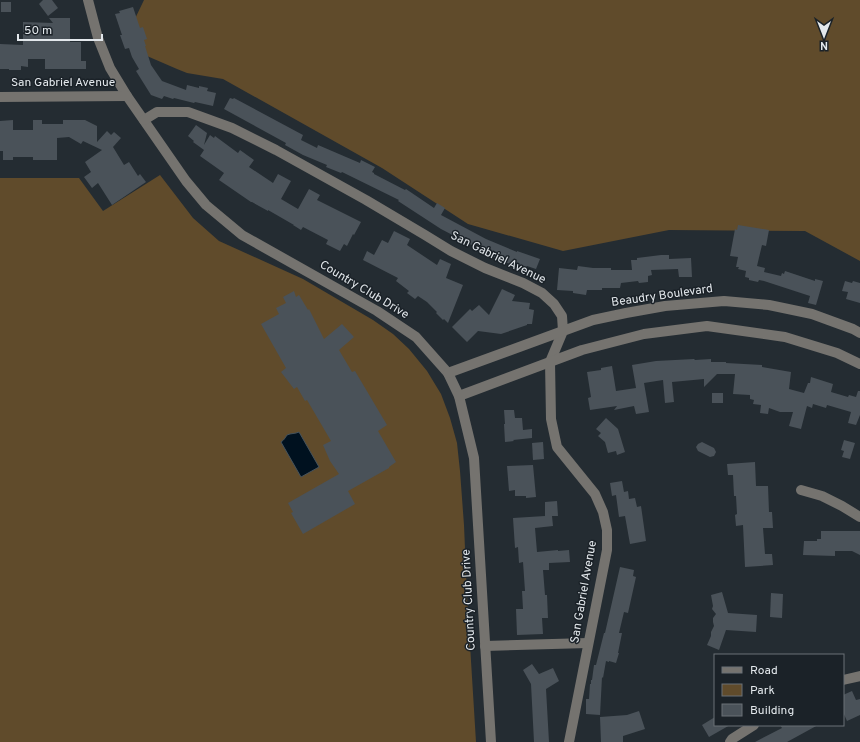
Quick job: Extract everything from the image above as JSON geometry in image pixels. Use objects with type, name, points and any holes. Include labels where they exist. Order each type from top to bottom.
[{"type":"street","name":"Country Club Drive","points":[[88,0],[98,38],[110,68],[127,96],[186,181],[206,205],[242,235],[378,311],[416,337],[448,373],[459,396],[474,458],[490,742]]},
{"type":"street","name":"San Gabriel Avenue","points":[[0,97],[127,96]]},
{"type":"street","name":"San Gabriel Avenue","points":[[144,120],[157,112],[188,112],[232,128],[276,150],[366,200],[425,234],[451,252],[484,268],[523,283],[542,293],[554,304],[562,316],[563,331],[550,362],[551,419],[557,447],[595,494],[603,512],[607,550],[569,742]]},
{"type":"street","name":"Beaudry Boulevard","points":[[448,373],[593,320],[665,306],[724,301],[769,305],[812,314],[860,333]]},
{"type":"street","points":[[459,396],[582,350],[644,334],[707,326],[785,337],[837,353],[860,364]]},
{"type":"street","points":[[801,490],[822,496],[842,506],[860,518]]},
{"type":"street","points":[[485,646],[588,643]]},
{"type":"street","points":[[844,680],[860,676]]},
{"type":"street","points":[[730,742],[753,726]]},
{"type":"green space","points":[[144,0],[860,0],[860,261],[805,231],[669,230],[563,251],[468,224],[382,168],[223,79],[187,73],[147,56],[132,25]]},
{"type":"green space","points":[[160,175],[193,218],[219,241],[303,279],[373,320],[393,334],[409,349],[427,371],[441,394],[457,443],[460,471],[476,742],[0,742],[0,178],[79,178],[103,211]]},
{"type":"water","points":[[299,432],[319,467],[301,477],[281,442],[287,435]]},
{"type":"building","points":[[43,0],[52,0],[58,8],[48,16],[39,4]]},
{"type":"building","points":[[1,2],[11,2],[11,12],[1,12]]},
{"type":"building","points":[[133,7],[140,28],[143,27],[147,39],[144,40],[151,65],[162,81],[186,90],[187,85],[199,88],[199,86],[208,88],[207,91],[216,93],[213,106],[164,96],[162,99],[151,95],[136,71],[139,69],[129,48],[125,49],[115,14],[120,13],[119,11]]},
{"type":"building","points":[[49,18],[70,18],[70,42],[81,42],[81,61],[86,61],[86,69],[45,69],[45,59],[28,59],[28,67],[21,66],[21,70],[0,69],[0,44],[23,45],[23,22],[53,23]]},
{"type":"building","points":[[230,98],[234,98],[303,135],[301,140],[317,148],[318,145],[360,163],[361,160],[375,167],[372,172],[374,174],[405,190],[406,189],[434,208],[437,203],[445,208],[441,215],[486,239],[517,252],[540,259],[536,269],[527,266],[526,268],[515,264],[515,266],[489,255],[441,229],[398,201],[399,200],[342,172],[341,173],[326,167],[327,165],[303,155],[285,145],[286,143],[224,109]]},
{"type":"building","points":[[13,120],[13,130],[33,130],[33,120],[42,120],[42,124],[63,124],[63,120],[85,120],[97,126],[97,142],[107,131],[111,135],[114,132],[121,138],[113,147],[124,165],[129,162],[138,176],[140,174],[146,182],[112,205],[98,183],[92,188],[84,177],[91,172],[85,162],[102,150],[83,141],[81,144],[69,137],[57,138],[57,160],[33,160],[33,157],[13,157],[13,160],[3,160],[3,151],[0,151],[0,121]]},
{"type":"building","points":[[196,125],[207,133],[204,145],[210,135],[214,138],[215,136],[238,153],[240,150],[254,160],[249,167],[273,183],[278,174],[291,181],[281,199],[298,209],[309,189],[320,195],[317,200],[361,222],[347,246],[344,244],[340,251],[326,244],[328,240],[303,227],[301,230],[268,210],[251,202],[219,180],[224,173],[200,156],[204,150],[193,142],[194,141],[188,136]]},
{"type":"building","points":[[738,225],[769,230],[766,246],[762,245],[757,266],[765,268],[764,272],[781,276],[785,271],[815,281],[815,279],[823,281],[816,305],[808,303],[810,296],[764,281],[759,280],[758,282],[749,280],[749,278],[745,277],[746,271],[736,267],[738,257],[730,256],[735,229],[737,230]]},
{"type":"building","points":[[394,231],[410,239],[407,245],[437,265],[440,259],[451,264],[446,278],[463,285],[448,323],[436,313],[437,312],[427,302],[418,296],[415,299],[407,293],[409,291],[396,281],[398,278],[363,260],[367,251],[374,255],[382,240],[388,243]]},
{"type":"building","points":[[669,255],[669,259],[691,258],[692,277],[679,277],[678,269],[651,270],[652,275],[648,276],[648,282],[639,283],[638,281],[621,283],[620,288],[587,290],[586,295],[573,293],[573,291],[557,290],[559,268],[577,270],[578,266],[611,268],[611,270],[632,270],[631,260]]},
{"type":"building","points":[[845,281],[860,283],[860,303],[846,299],[848,292],[842,291]]},
{"type":"building","points":[[502,289],[515,295],[512,301],[530,303],[529,309],[534,310],[532,324],[527,324],[501,334],[478,331],[467,342],[452,327],[470,309],[472,311],[479,305],[489,315]]},
{"type":"building","points":[[294,291],[296,297],[299,295],[308,310],[309,309],[324,339],[342,324],[354,337],[339,350],[352,372],[355,371],[387,425],[378,431],[396,462],[389,468],[348,491],[355,504],[303,534],[291,513],[293,512],[288,503],[339,474],[330,461],[323,445],[331,441],[307,400],[305,401],[297,387],[294,389],[281,372],[286,368],[261,324],[279,314],[276,308],[286,303],[283,297]]},
{"type":"building","points":[[711,359],[711,362],[762,365],[762,367],[791,372],[789,389],[804,393],[808,383],[810,383],[811,377],[833,384],[831,392],[848,397],[849,395],[856,397],[858,391],[860,391],[860,415],[856,425],[848,423],[851,412],[827,405],[826,408],[813,404],[812,408],[807,406],[801,429],[789,426],[793,412],[780,412],[769,408],[768,414],[760,413],[761,405],[753,404],[754,400],[750,399],[750,395],[733,394],[735,374],[717,374],[704,387],[704,379],[672,382],[674,402],[665,403],[663,380],[644,383],[649,412],[636,414],[634,406],[614,410],[617,406],[590,410],[588,398],[591,397],[587,372],[601,370],[601,368],[612,366],[616,391],[636,388],[632,365],[656,361]]},
{"type":"building","points":[[712,393],[723,393],[723,403],[712,403]]},
{"type":"building","points":[[504,410],[514,410],[515,418],[522,418],[523,430],[532,429],[532,438],[505,442]]},
{"type":"building","points":[[606,418],[618,429],[625,452],[617,455],[616,451],[608,453],[605,442],[598,436],[601,433],[596,429]]},
{"type":"building","points":[[844,440],[855,443],[850,459],[842,457],[844,451],[841,450]]},
{"type":"building","points":[[543,442],[544,459],[533,460],[532,443]]},
{"type":"building","points":[[702,442],[714,448],[716,452],[714,456],[710,457],[698,451],[696,447]]},
{"type":"building","points":[[755,462],[756,486],[768,486],[769,512],[772,512],[773,528],[763,528],[765,554],[772,554],[773,565],[745,567],[743,525],[736,526],[736,496],[734,496],[733,475],[728,475],[727,464]]},
{"type":"building","points":[[533,465],[536,497],[526,498],[526,496],[515,496],[515,490],[509,491],[507,466]]},
{"type":"building","points":[[622,481],[624,492],[628,491],[629,499],[635,498],[637,507],[641,506],[646,541],[630,544],[625,516],[619,517],[616,495],[612,496],[610,483]]},
{"type":"building","points":[[557,501],[558,516],[552,516],[553,526],[535,528],[537,552],[569,550],[570,562],[549,563],[549,570],[543,570],[545,595],[547,595],[548,618],[542,618],[543,634],[517,635],[516,609],[523,609],[522,591],[525,591],[523,562],[519,563],[518,547],[515,548],[513,518],[545,516],[545,502]]},
{"type":"building","points":[[821,531],[860,531],[860,555],[852,551],[835,551],[835,556],[803,555],[804,541],[817,541],[817,539],[821,539]]},
{"type":"building","points":[[620,567],[634,570],[633,576],[636,577],[628,613],[624,612],[619,633],[622,633],[619,653],[616,663],[606,661],[603,678],[602,677],[600,715],[586,714],[586,699],[589,699],[594,665],[596,665],[605,633]]},
{"type":"building","points":[[722,592],[728,613],[757,615],[756,632],[726,630],[719,650],[707,645],[714,626],[713,618],[716,614],[712,609],[713,606],[711,595]]},
{"type":"building","points":[[771,593],[783,594],[782,618],[770,617]]},
{"type":"building","points":[[532,664],[539,674],[553,668],[559,681],[546,689],[549,742],[534,742],[531,684],[523,670]]},
{"type":"building","points":[[852,691],[856,700],[860,699],[860,715],[847,721],[844,714],[844,695]]},
{"type":"building","points":[[639,711],[645,729],[623,736],[623,742],[601,742],[600,717],[627,715]]},
{"type":"building","points":[[714,718],[714,726],[728,726],[709,737],[702,725]]},
{"type":"building","points":[[781,726],[816,726],[787,742],[755,742],[782,728]]}]
